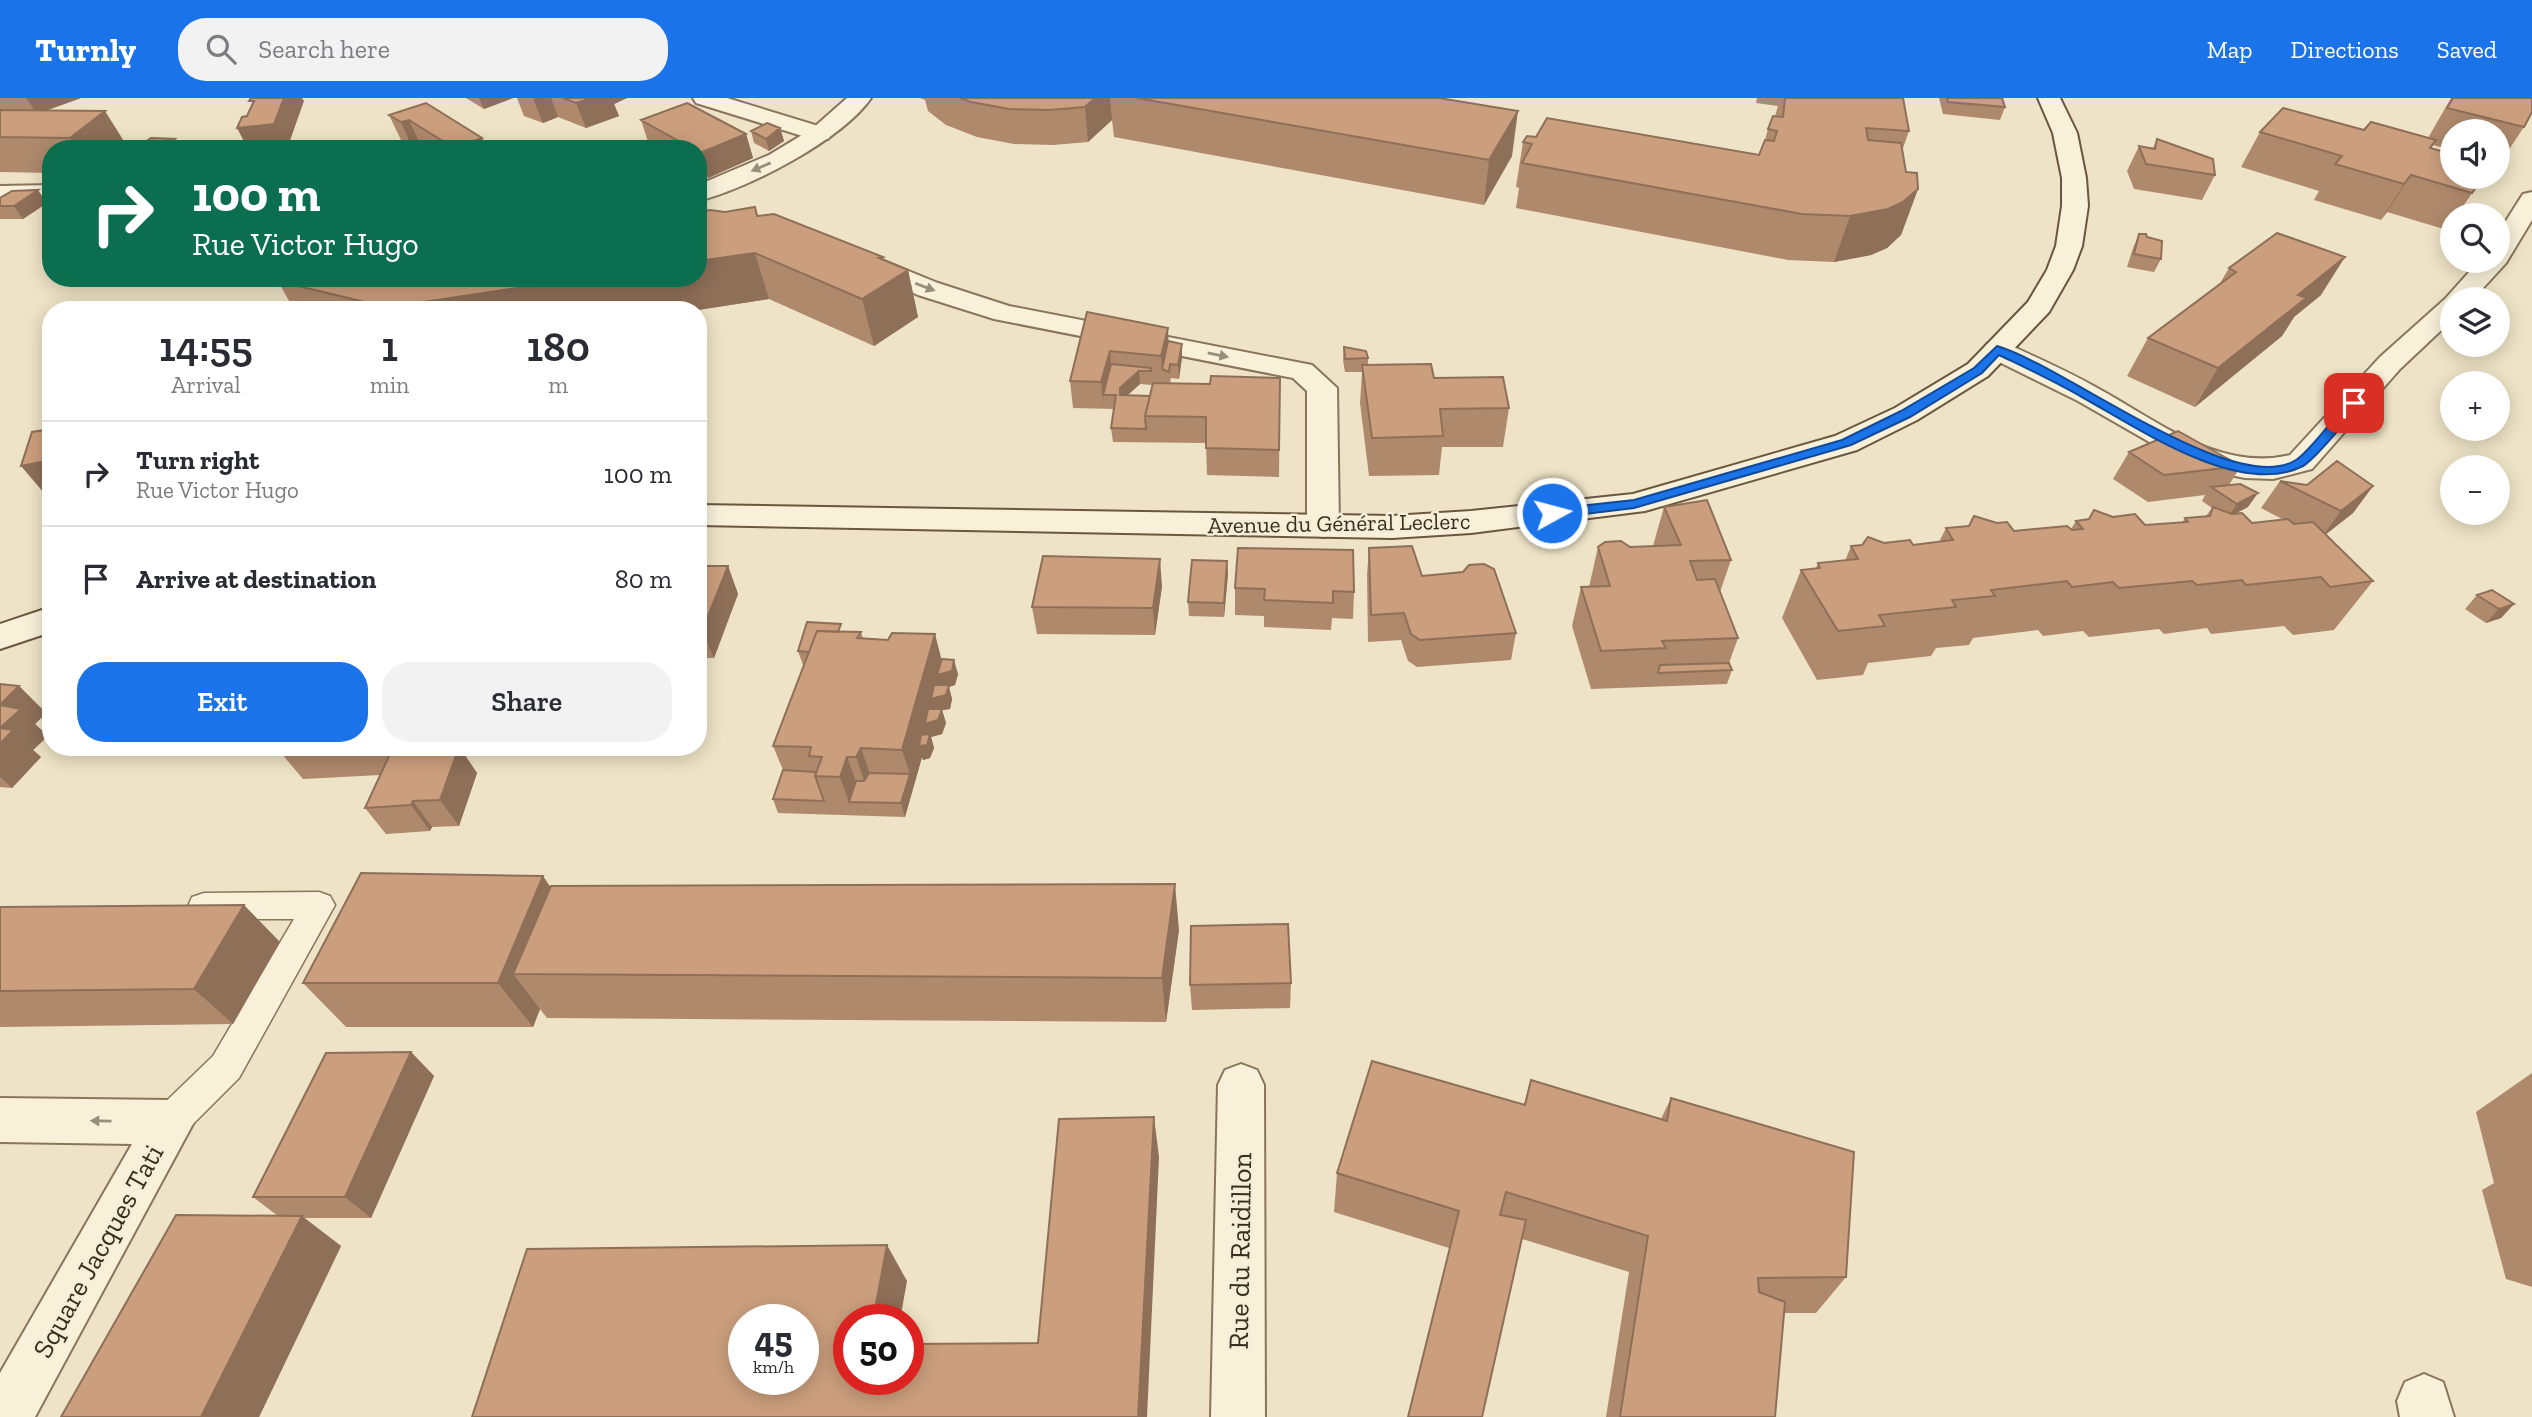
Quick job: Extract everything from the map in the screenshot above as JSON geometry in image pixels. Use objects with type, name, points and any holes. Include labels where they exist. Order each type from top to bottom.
[{"type":"street","points":[[704,98],[820,134]]},
{"type":"street","points":[[707,190],[777,160],[820,134],[860,98]]},
{"type":"street","name":"Avenue du Général Leclerc","points":[[707,515],[1392,527],[1471,522],[1634,504],[1846,443],[1906,414],[1978,370],[2039,306],[2060,271],[2069,246],[2075,206],[2074,178],[2065,133],[2049,98]]},
{"type":"street","points":[[0,193],[42,192]]},
{"type":"street","points":[[2510,236],[2532,200]]},
{"type":"street","points":[[845,253],[928,289],[1004,313],[1302,371],[1322,388],[1323,526]]},
{"type":"street","points":[[2469,287],[2482,273]]},
{"type":"street","points":[[1997,350],[2055,377],[2203,458],[2232,466],[2267,470],[2286,468],[2301,462],[2390,363],[2440,316]]},
{"type":"street","points":[[0,637],[42,622]]},
{"type":"street","name":"Rue du Raidillon","points":[[1238,1417],[1241,1085]]},
{"type":"street","name":"Square Jacques Tati","points":[[0,1120],[170,1122],[5,1417]]},
{"type":"lane","points":[[170,1122],[226,1067],[319,905],[180,907]]},
{"type":"building","points":[[251,98],[284,98],[274,124],[237,128],[254,101],[249,101]]},
{"type":"building","points":[[563,98],[592,98],[576,103]]},
{"type":"building","points":[[960,98],[1095,98],[1085,107],[1049,110],[1009,109]]},
{"type":"building","points":[[1137,98],[1439,98],[1518,111],[1489,160]]},
{"type":"building","points":[[1785,98],[1903,98],[1909,131],[1866,128],[1868,140],[1901,143],[1906,172],[1917,173],[1918,189],[1903,202],[1888,209],[1850,216],[1802,214],[1522,163],[1532,144],[1523,142],[1527,136],[1536,137],[1547,118],[1759,155],[1765,140],[1774,141],[1777,131],[1768,129],[1773,116],[1783,117]]},
{"type":"building","points":[[1947,98],[2002,98],[2005,107],[1948,102]]},
{"type":"building","points":[[2453,98],[2532,98],[2532,112],[2524,127],[2510,124],[2510,119],[2492,119],[2447,108]]},
{"type":"building","points":[[426,103],[482,138],[441,140],[409,120],[401,122],[389,115]]},
{"type":"building","points":[[687,103],[746,134],[707,150],[707,140],[677,140],[641,120]]},
{"type":"building","points":[[2283,108],[2364,130],[2371,122],[2436,140],[2430,148],[2440,151],[2440,184],[2411,175],[2404,184],[2335,164],[2342,156],[2260,132]]},
{"type":"building","points":[[0,110],[105,111],[70,138],[0,137]]},
{"type":"building","points":[[767,123],[780,128],[766,139],[751,131]]},
{"type":"building","points":[[151,138],[175,139],[174,140],[148,140]]},
{"type":"building","points":[[2157,139],[2213,159],[2215,175],[2146,164],[2139,146],[2155,149]]},
{"type":"building","points":[[2458,189],[2475,189],[2472,193]]},
{"type":"building","points":[[38,190],[14,206],[0,206],[0,198],[12,191]]},
{"type":"building","points":[[755,207],[757,216],[774,214],[883,257],[879,258],[908,270],[862,299],[755,253],[707,260],[707,210],[725,212]]},
{"type":"building","points":[[2277,233],[2345,257],[2298,295],[2306,298],[2218,368],[2148,338],[2236,272],[2229,268]]},
{"type":"building","points":[[2139,234],[2162,241],[2161,259],[2134,254]]},
{"type":"building","points":[[303,287],[522,287],[430,301],[360,301]]},
{"type":"building","points":[[1087,312],[1168,328],[1161,356],[1110,351],[1101,382],[1070,381]]},
{"type":"building","points":[[1168,341],[1182,344],[1178,365],[1170,364],[1169,372],[1162,369]]},
{"type":"building","points":[[1344,347],[1366,351],[1368,358],[1345,359]]},
{"type":"building","points":[[1111,364],[1151,368],[1151,371],[1139,371],[1120,388],[1120,395],[1150,396],[1145,416],[1146,429],[1111,428],[1116,395],[1103,395]]},
{"type":"building","points":[[1431,364],[1434,378],[1503,377],[1509,408],[1440,409],[1443,436],[1372,438],[1362,365]]},
{"type":"building","points":[[1211,376],[1280,378],[1279,450],[1206,448],[1206,417],[1145,416],[1153,383],[1210,384]]},
{"type":"building","points":[[42,430],[42,462],[21,466],[32,432]]},
{"type":"building","points":[[2178,431],[2241,466],[2164,475],[2129,452]]},
{"type":"building","points":[[2337,461],[2373,486],[2341,511],[2280,481],[2307,485]]},
{"type":"building","points":[[2240,484],[2258,493],[2237,504],[2211,487]]},
{"type":"building","points":[[1707,500],[1731,560],[1690,561],[1697,580],[1715,579],[1738,638],[1662,641],[1666,648],[1601,651],[1581,587],[1610,586],[1598,547],[1605,542],[1621,541],[1630,547],[1681,545],[1664,507]]},
{"type":"building","points":[[2213,507],[2232,514],[2242,513],[2252,523],[2288,519],[2294,524],[2313,522],[2373,581],[2330,587],[2321,577],[2246,585],[2242,580],[2197,585],[2192,581],[2119,588],[2113,582],[2072,587],[2067,581],[1991,590],[1995,596],[1952,600],[1956,607],[1879,615],[1885,626],[1838,631],[1801,570],[1820,568],[1818,563],[1858,559],[1851,546],[1862,545],[1868,537],[1884,543],[1910,540],[1913,545],[1953,540],[1946,528],[1969,526],[1974,516],[1997,523],[2007,522],[2014,531],[2067,526],[2072,530],[2083,529],[2076,521],[2089,519],[2094,510],[2113,517],[2135,514],[2145,525],[2188,522],[2185,518],[2210,516]]},
{"type":"building","points":[[1412,546],[1422,576],[1463,572],[1469,565],[1484,564],[1494,569],[1516,633],[1420,640],[1411,634],[1404,613],[1371,615],[1369,548]]},
{"type":"building","points":[[1238,548],[1353,550],[1354,592],[1333,591],[1333,603],[1264,600],[1265,589],[1235,588]]},
{"type":"building","points":[[1043,556],[1160,559],[1153,608],[1032,607]]},
{"type":"building","points":[[1192,560],[1227,561],[1224,603],[1188,602]]},
{"type":"building","points":[[707,566],[728,566],[707,618]]},
{"type":"building","points":[[2492,590],[2514,604],[2499,609],[2477,595]]},
{"type":"building","points":[[807,622],[841,624],[838,632],[817,631],[809,652],[798,651]]},
{"type":"building","points":[[817,631],[861,632],[857,638],[888,640],[892,633],[935,634],[902,750],[861,748],[856,757],[847,757],[840,777],[815,776],[822,757],[809,756],[811,747],[773,746]]},
{"type":"building","points":[[942,659],[954,660],[952,671],[937,675]]},
{"type":"building","points":[[1729,663],[1732,670],[1658,673],[1660,665]]},
{"type":"building","points":[[0,684],[19,686],[0,705]]},
{"type":"building","points":[[934,685],[949,685],[946,695],[931,699]]},
{"type":"building","points":[[0,705],[21,709],[0,728]]},
{"type":"building","points":[[928,709],[942,709],[938,720],[925,724]]},
{"type":"building","points":[[0,728],[13,730],[0,744]]},
{"type":"building","points":[[930,734],[927,745],[919,746],[921,735]]},
{"type":"building","points":[[389,756],[456,756],[440,800],[365,808]]},
{"type":"building","points":[[783,770],[815,772],[824,801],[773,799]]},
{"type":"building","points":[[869,773],[910,774],[901,803],[849,802],[856,781],[864,781]]},
{"type":"building","points":[[361,873],[543,876],[498,983],[303,983]]},
{"type":"building","points":[[1175,884],[1162,978],[513,974],[551,886]]},
{"type":"building","points":[[244,905],[194,989],[0,991],[0,907]]},
{"type":"building","points":[[1288,924],[1291,983],[1190,985],[1191,926]]},
{"type":"building","points":[[411,1052],[345,1197],[253,1197],[326,1053]]},
{"type":"building","points":[[1372,1061],[1525,1105],[1531,1080],[1667,1121],[1671,1098],[1854,1152],[1846,1277],[1758,1278],[1759,1292],[1785,1302],[1775,1417],[1620,1417],[1648,1236],[1506,1192],[1500,1215],[1526,1220],[1482,1417],[1408,1417],[1459,1211],[1337,1173]]},
{"type":"building","points":[[1154,1117],[1138,1417],[472,1417],[527,1249],[887,1245],[876,1304],[833,1304],[833,1395],[924,1395],[924,1344],[1038,1343],[1059,1119]]},
{"type":"building","points":[[176,1215],[302,1216],[201,1417],[61,1417]]},
{"type":"route","points":[[1552,513],[1634,504],[1846,443],[1906,414],[1978,370],[1997,350],[2055,377],[2203,458],[2232,466],[2267,470],[2286,468],[2301,462],[2354,403]]}]
